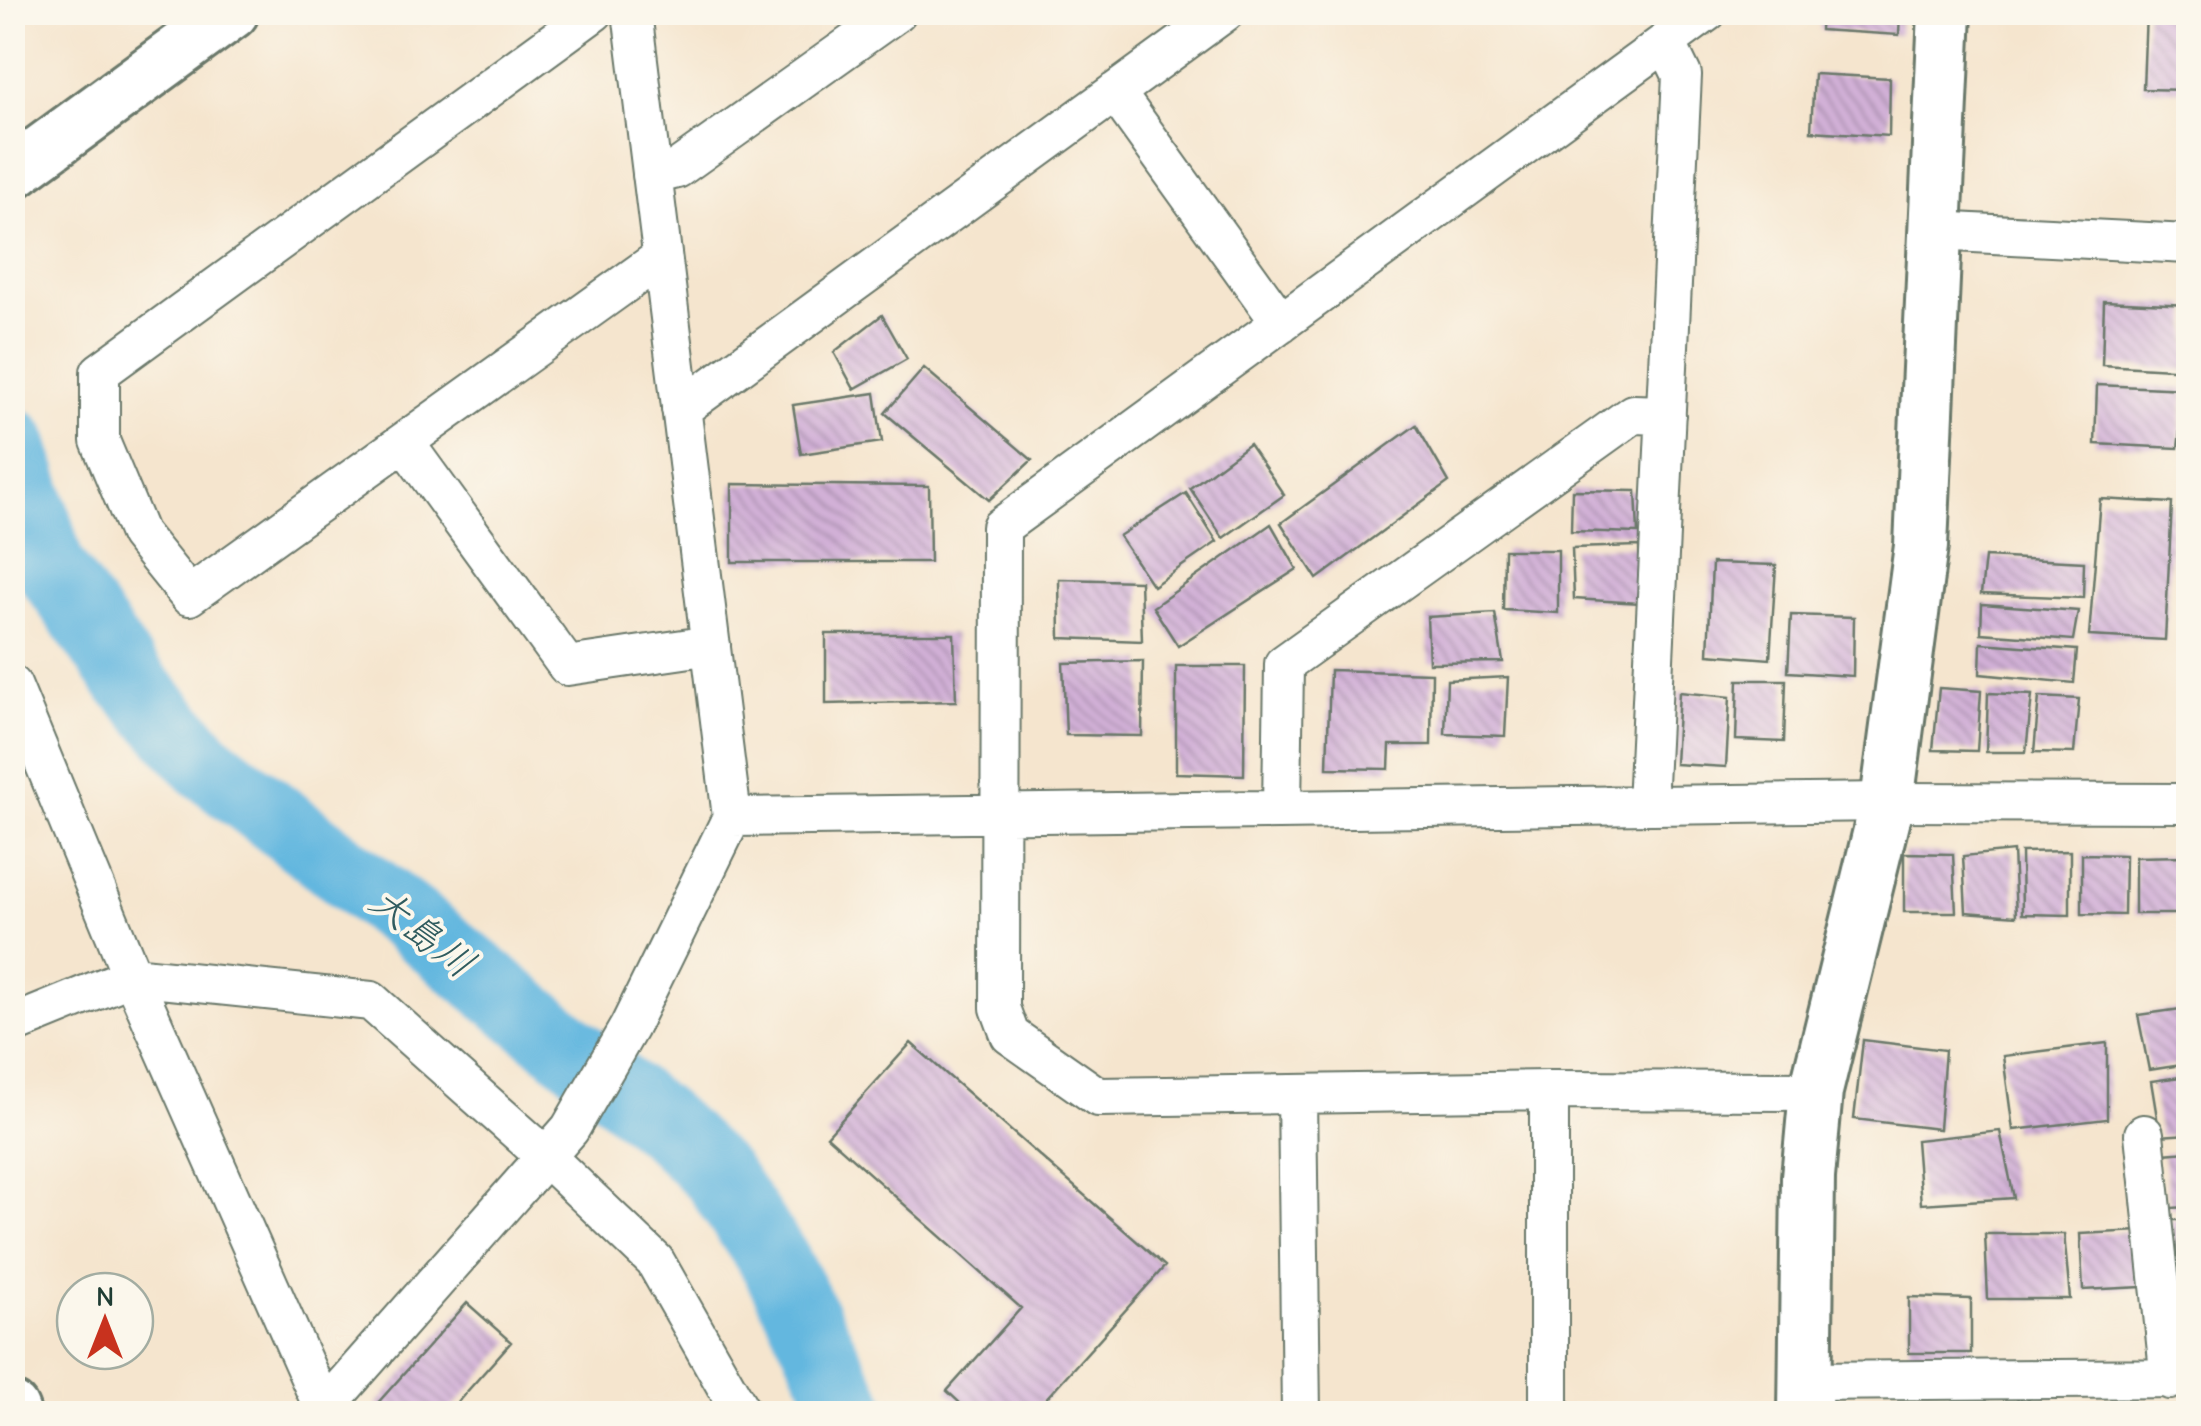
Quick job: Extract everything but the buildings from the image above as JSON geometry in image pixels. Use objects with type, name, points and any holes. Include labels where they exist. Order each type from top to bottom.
[{"type":"street","points":[[12,173],[232,12]]},
{"type":"street","points":[[594,12],[100,372],[100,441],[140,534],[189,596],[662,258]]},
{"type":"street","points":[[12,685],[132,976],[323,1412],[558,1142],[621,1042],[732,817],[632,12]]},
{"type":"street","points":[[652,175],[677,170],[897,12]]},
{"type":"street","points":[[681,408],[1224,12]]},
{"type":"street","points":[[1707,12],[1001,527],[1000,1008],[1010,1035],[1098,1096],[1816,1091]]},
{"type":"street","points":[[1945,12],[1921,546],[1887,802],[1816,1091],[1808,1177],[1805,1398],[2179,1379],[2144,1134]]},
{"type":"street","points":[[1647,805],[1682,75],[1666,42]]},
{"type":"street","points":[[1116,92],[1281,322]]},
{"type":"street","points":[[1935,230],[2188,244]]},
{"type":"street","points":[[1282,810],[1284,664],[1633,414],[1666,414]]},
{"type":"street","points":[[404,442],[566,666],[710,645]]},
{"type":"street","points":[[732,817],[1887,802],[2188,803]]},
{"type":"street","points":[[12,1026],[132,976],[371,1001],[558,1142],[654,1261],[742,1414]]},
{"type":"street","points":[[1549,1090],[1549,1414]]},
{"type":"street","points":[[1297,1094],[1301,1414]]},
{"type":"waterway","name":"大島川","points":[[12,443],[49,566],[125,675],[205,764],[412,922],[670,1130],[717,1176],[776,1263],[853,1414]]}]
